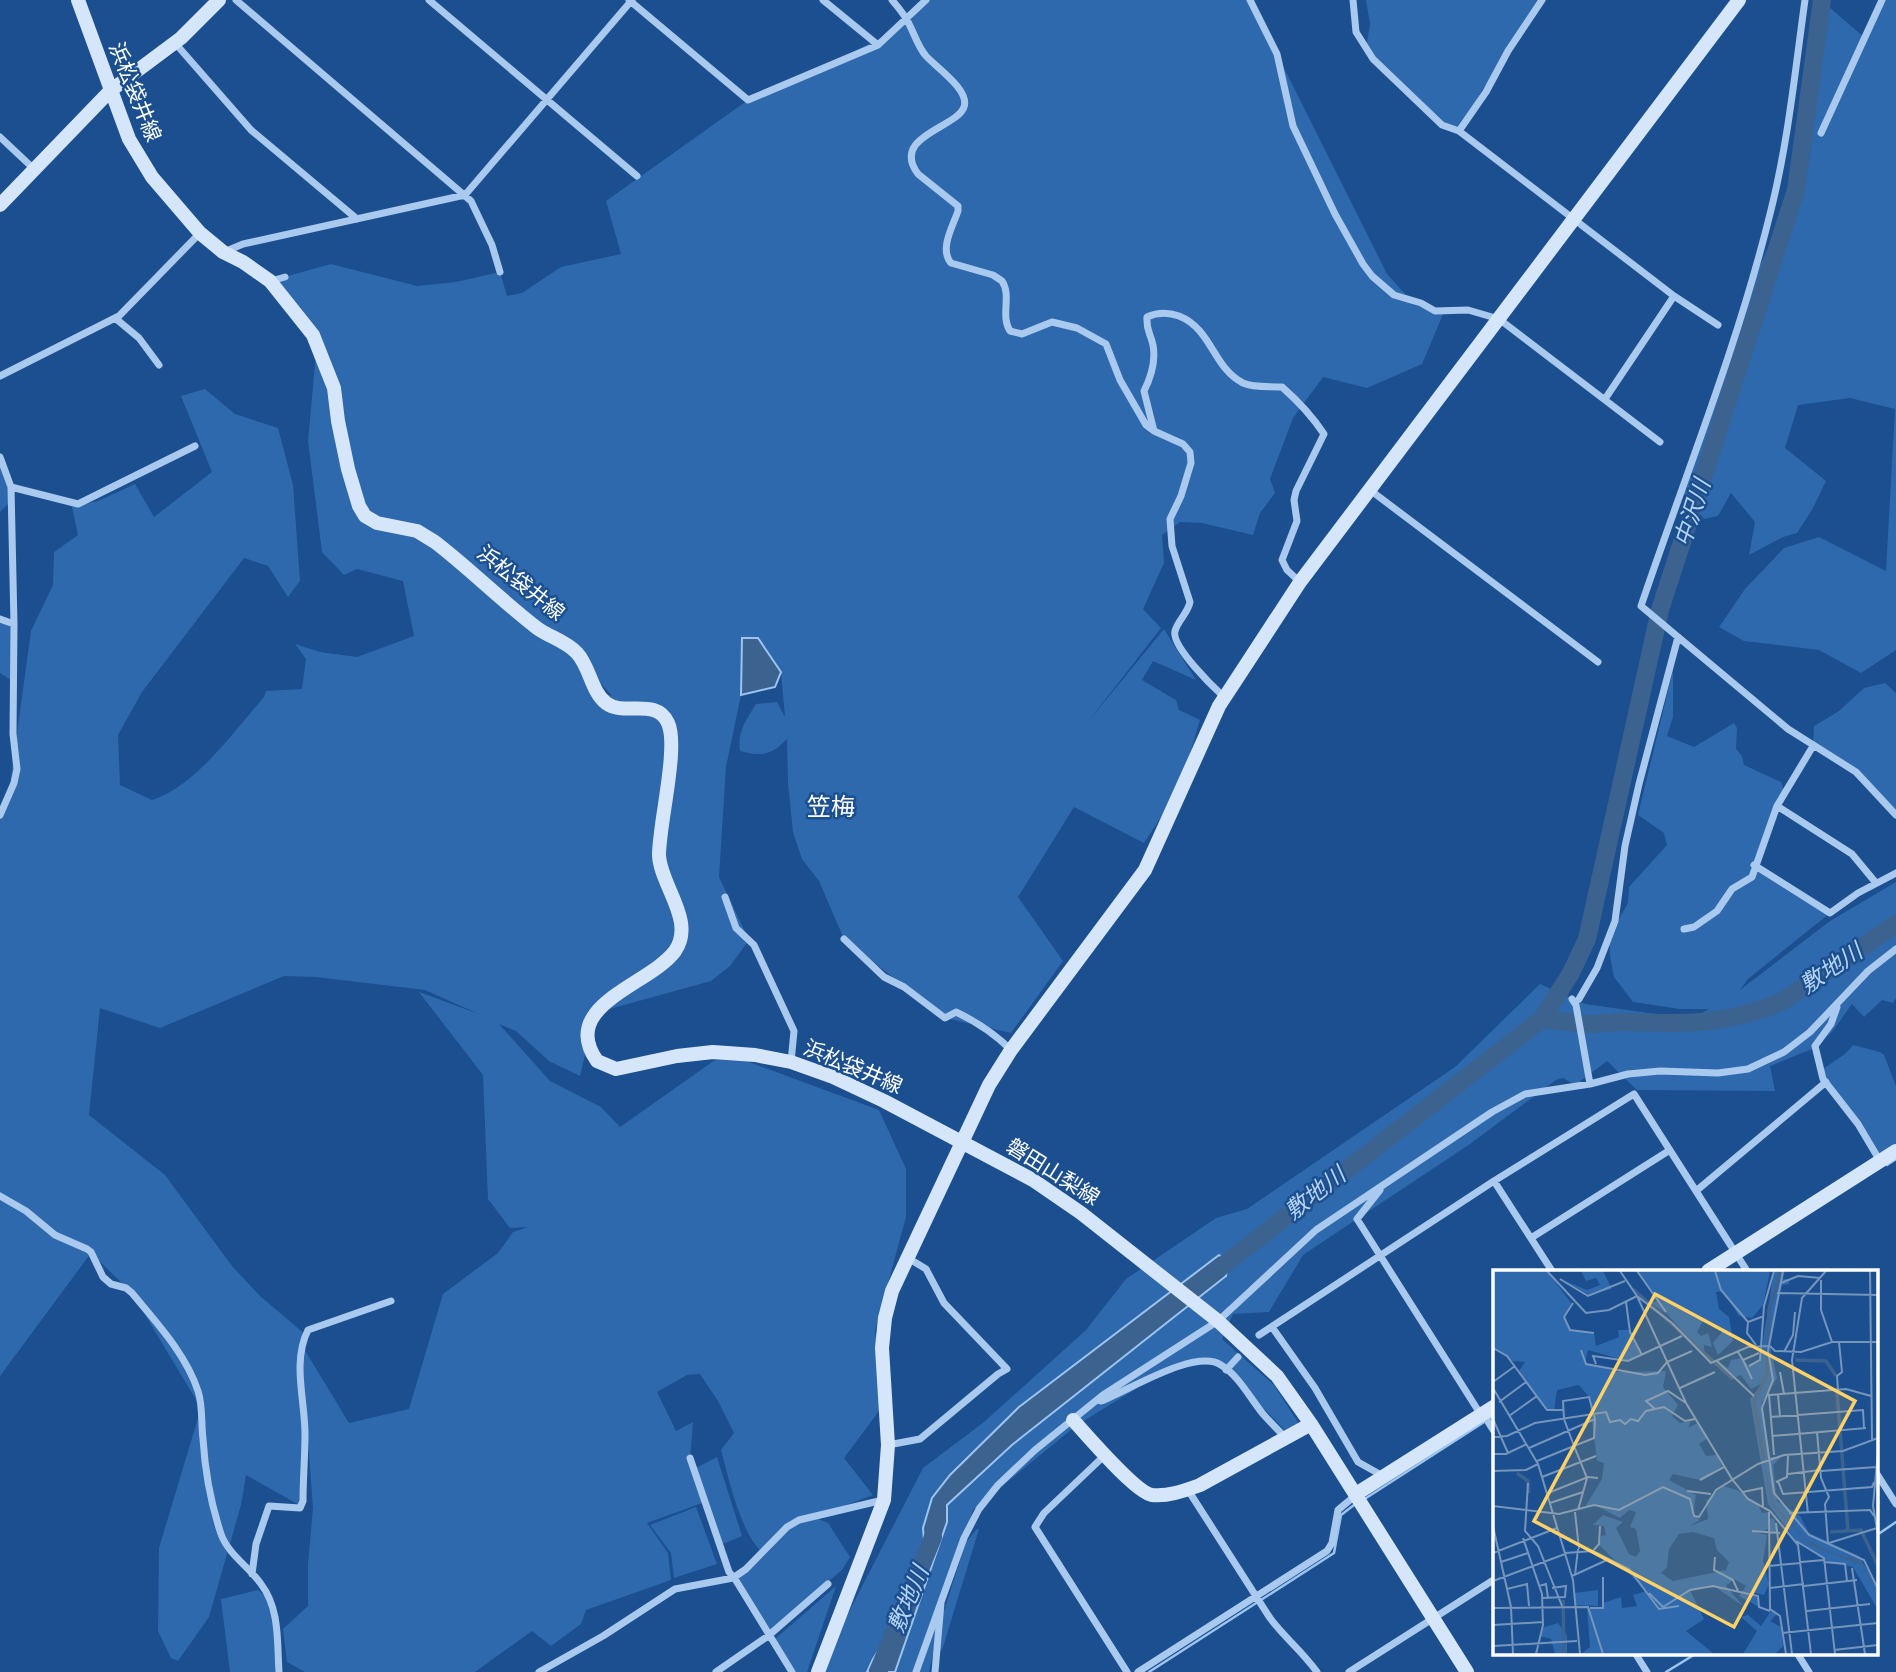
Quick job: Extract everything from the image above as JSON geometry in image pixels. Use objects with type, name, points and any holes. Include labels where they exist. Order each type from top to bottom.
[{"type":"main road","name":"浜松袋井線","points":[[78,0],[110,91],[139,158],[152,177],[200,233],[223,252],[270,281],[313,335],[334,388],[348,469],[359,506],[365,516],[377,523],[417,531],[435,541],[540,630],[577,653],[604,701],[613,708],[654,710],[663,715],[669,724],[670,755],[659,845],[660,861],[678,911],[681,940],[674,952],[664,961],[595,1013],[587,1031],[591,1052],[597,1061],[616,1069],[677,1056],[713,1052],[755,1055],[790,1062],[833,1077],[960,1142]]},
{"type":"main road","points":[[0,205],[110,91],[175,43],[219,0]]},
{"type":"main road","points":[[818,1672],[884,1500],[888,1445],[882,1348],[885,1318],[892,1291],[989,1085],[1011,1050],[1145,870],[1203,737],[1224,698],[1300,582],[1739,0]]},
{"type":"main road","name":"磐田山梨線","points":[[960,1142],[1033,1180],[1082,1213],[1216,1319],[1277,1376],[1356,1494],[1467,1672]]},
{"type":"main road","points":[[1710,1270],[1896,1151]]},
{"type":"main road","points":[[1356,1494],[1486,1411]]},
{"type":"main road","points":[[1073,1420],[1135,1486],[1150,1495],[1200,1485],[1311,1424]]},
{"type":"street","points":[[236,0],[466,195],[492,245],[500,272]]},
{"type":"street","points":[[429,0],[637,176]]},
{"type":"street","points":[[823,0],[878,46]]},
{"type":"street","points":[[892,0],[906,19],[924,54],[955,85],[964,100],[964,107],[959,114],[935,128],[914,147],[912,153],[913,168],[918,174],[958,206],[945,251],[947,258],[951,263],[993,275],[1002,281],[1007,293],[1004,319],[1010,331],[1016,334],[1052,322],[1077,328],[1105,344],[1120,380],[1146,425],[1154,432],[1178,440],[1190,452],[1191,463],[1181,496],[1170,519],[1172,546],[1190,602],[1174,636],[1179,648],[1224,698]]},
{"type":"street","points":[[223,252],[243,244],[466,195],[631,1],[748,100],[878,46],[926,0]]},
{"type":"street","points":[[1250,0],[1277,54],[1293,126],[1335,214],[1372,276],[1394,295],[1422,303],[1435,311],[1468,310],[1499,319],[1660,442]]},
{"type":"street","points":[[1353,0],[1356,32],[1373,59],[1442,125],[1459,131],[1674,296],[1718,326]]},
{"type":"street","points":[[1459,131],[1542,0]]},
{"type":"street","points":[[1805,0],[1771,212],[1735,341],[1641,606],[1788,729],[1856,772],[1896,815]]},
{"type":"street","points":[[1821,133],[1882,0]]},
{"type":"street","points":[[175,43],[251,130],[357,219]]},
{"type":"street","points":[[0,137],[34,170]]},
{"type":"street","points":[[0,376],[115,318],[200,233]]},
{"type":"street","points":[[270,281],[285,277]]},
{"type":"street","points":[[1605,399],[1674,296]]},
{"type":"street","points":[[1154,432],[1144,391],[1154,358],[1145,326],[1147,317],[1155,313],[1171,313],[1193,321],[1220,360],[1244,383],[1282,387],[1297,400],[1324,434],[1296,491],[1295,532],[1282,560],[1300,582]]},
{"type":"street","points":[[115,318],[139,338],[159,365]]},
{"type":"street","points":[[11,487],[78,503],[195,446]]},
{"type":"street","points":[[0,457],[11,487],[13,734],[17,769],[0,815]]},
{"type":"street","points":[[1370,490],[1598,663]]},
{"type":"street","points":[[0,618],[14,624]]},
{"type":"street","points":[[1589,1081],[1575,1001],[1597,968],[1615,921],[1625,846],[1676,635]]},
{"type":"street","points":[[1684,929],[1694,927],[1717,911],[1732,889],[1752,877],[1777,806],[1813,746]]},
{"type":"street","points":[[1777,806],[1852,854],[1876,883]]},
{"type":"street","points":[[1754,865],[1830,913],[1896,873]]},
{"type":"street","points":[[725,897],[736,928],[759,953],[794,1031],[790,1062]]},
{"type":"street","points":[[844,939],[884,977],[904,987],[945,1018],[956,1012],[984,1026],[1011,1050]]},
{"type":"street","points":[[916,1672],[964,1538],[979,1509],[1015,1468],[1094,1403],[1216,1319],[1316,1230],[1492,1112],[1525,1094],[1628,1074],[1660,1071],[1718,1073],[1748,1069],[1784,1052],[1810,1032],[1868,971],[1896,949]]},
{"type":"street","points":[[1839,1003],[1831,1024],[1815,1046],[1826,1082],[1858,1124],[1880,1161]]},
{"type":"street","points":[[1696,1191],[1826,1082]]},
{"type":"street","points":[[1259,1335],[1494,1181],[1634,1094],[1746,1270]]},
{"type":"street","points":[[1531,1238],[1670,1150]]},
{"type":"street","points":[[1494,1181],[1551,1270]]},
{"type":"street","points":[[1384,1184],[1357,1219],[1486,1411],[1493,1428]]},
{"type":"street","points":[[0,1196],[26,1211],[55,1235],[91,1252],[103,1277],[111,1284],[126,1288],[132,1293],[168,1338],[189,1372],[198,1391],[207,1478],[222,1536],[228,1547],[267,1593],[276,1616],[279,1672]]},
{"type":"street","points":[[888,1445],[920,1439],[1007,1369],[944,1303],[926,1269],[907,1258]]},
{"type":"street","points":[[253,1574],[256,1544],[269,1506],[300,1508],[303,1501],[305,1433],[301,1344],[308,1331],[391,1301]]},
{"type":"street","points":[[1272,1326],[1315,1388],[1359,1462],[1384,1477]]},
{"type":"street","points":[[1226,1370],[1238,1357]]},
{"type":"street","points":[[1094,1403],[1193,1362],[1211,1360],[1226,1370],[1286,1438]]},
{"type":"street","points":[[1105,1455],[1044,1513],[1035,1527],[1127,1672]]},
{"type":"street","points":[[690,1458],[729,1572],[792,1672]]},
{"type":"street","points":[[1878,1476],[1896,1504]]},
{"type":"street","points":[[1188,1489],[1282,1634],[1307,1657],[1317,1672]]},
{"type":"street","points":[[1138,1672],[1327,1551],[1332,1543],[1338,1510],[1356,1494]]},
{"type":"street","points":[[538,1672],[603,1636],[675,1589],[733,1578],[746,1569],[787,1527],[799,1520],[884,1500]]},
{"type":"street","points":[[1349,1672],[1493,1580]]},
{"type":"street","points":[[716,1672],[768,1636],[828,1584]]},
{"type":"street","points":[[935,1672],[941,1603]]},
{"type":"street","points":[[1636,1654],[1647,1672]]},
{"type":"street","points":[[1798,1654],[1809,1672]]},
{"type":"shaded area","points":[[926,0],[1254,0],[1265,30],[1387,274],[1415,305],[1444,312],[1422,364],[1367,388],[1323,377],[1293,418],[1270,479],[1275,493],[1260,513],[1253,535],[1202,523],[1180,522],[1162,535],[1164,563],[1143,609],[1161,628],[1087,723],[1164,629],[1196,680],[1153,661],[1142,680],[1176,700],[1179,710],[1200,720],[1180,788],[1144,843],[1074,807],[1018,897],[1063,961],[1011,1033],[945,1018],[844,939],[819,881],[802,859],[793,832],[787,739],[766,753],[740,751],[741,732],[756,704],[777,702],[785,717],[781,672],[758,638],[742,639],[741,695],[726,767],[719,877],[749,940],[730,966],[711,981],[595,1013],[580,1076],[549,1061],[516,1031],[499,1024],[550,1081],[601,1107],[620,1127],[725,1053],[879,1110],[906,1169],[906,1217],[875,1331],[885,1403],[844,1458],[873,1495],[814,1517],[828,1523],[850,1557],[842,1570],[770,1630],[735,1579],[762,1552],[741,1519],[721,1450],[734,1433],[718,1401],[700,1374],[687,1375],[657,1392],[676,1431],[693,1422],[690,1458],[694,1469],[717,1457],[742,1536],[723,1544],[705,1502],[647,1523],[668,1553],[671,1580],[586,1610],[581,1624],[551,1646],[532,1631],[475,1672],[305,1672],[287,1662],[283,1629],[308,1606],[308,1564],[313,1508],[303,1371],[301,1506],[246,1475],[241,1505],[209,1617],[178,1661],[171,1658],[158,1631],[159,1548],[201,1408],[132,1293],[91,1253],[0,1376],[0,816],[8,799],[31,631],[53,585],[54,552],[78,535],[72,507],[98,501],[135,484],[154,517],[212,472],[181,396],[205,389],[235,414],[278,428],[293,485],[300,581],[288,597],[268,566],[244,558],[142,692],[118,735],[120,785],[152,800],[184,783],[199,770],[264,697],[266,691],[302,689],[306,659],[295,644],[320,652],[357,657],[414,636],[403,581],[357,569],[344,575],[322,552],[308,441],[317,343],[270,281],[331,264],[417,286],[456,282],[500,272],[507,296],[522,293],[561,267],[621,254],[606,201],[748,100],[814,72],[892,32]],"holes":[[[571,650],[612,696],[597,692]],[[284,976],[316,977],[425,990],[479,1014],[419,992],[483,1075],[488,1199],[510,1228],[528,1227],[513,1232],[498,1253],[443,1294],[409,1409],[349,1423],[301,1344],[306,1335],[260,1296],[232,1266],[165,1175],[89,1115],[100,1008],[160,1028]]]},
{"type":"shaded area","points":[[1366,0],[1542,0],[1481,92],[1459,131],[1437,119],[1366,49],[1370,24]]},
{"type":"shaded area","points":[[1882,0],[1896,0],[1896,650],[1861,673],[1819,650],[1744,641],[1719,627],[1745,589],[1784,548],[1819,537],[1886,571],[1895,409],[1850,398],[1798,405],[1785,448],[1826,481],[1797,533],[1783,537],[1749,555],[1755,522],[1731,493],[1718,516],[1704,519],[1680,489],[1751,285],[1810,157],[1812,111],[1829,7],[1865,38]]},
{"type":"shaded area","points":[[0,459],[11,501],[0,512]]},
{"type":"shaded area","points":[[0,616],[14,624],[14,682],[0,673]]},
{"type":"shaded area","points":[[1673,670],[1673,717],[1667,736],[1694,747],[1734,723],[1737,728],[1736,749],[1742,756],[1744,765],[1781,782],[1784,791],[1755,865],[1830,913],[1748,979],[1740,990],[1830,921],[1896,882],[1896,998],[1893,1003],[1882,1000],[1864,1017],[1852,1004],[1832,1032],[1812,1049],[1770,1066],[1775,1091],[1637,1090],[1607,1061],[1575,1085],[1563,1078],[1556,1080],[1470,1144],[1303,1255],[1269,1312],[1233,1314],[1222,1339],[1274,1385],[1299,1424],[1285,1430],[1214,1359],[1193,1362],[1155,1377],[1077,1425],[973,1510],[934,1624],[942,1617],[966,1542],[979,1529],[943,1647],[937,1656],[939,1626],[929,1672],[818,1672],[923,1468],[984,1422],[1086,1330],[1126,1279],[1216,1218],[1247,1209],[1455,1067],[1540,984],[1585,1004],[1691,1019],[1709,1009],[1680,1009],[1633,1002],[1614,977],[1610,956],[1609,937],[1628,903],[1629,887],[1667,845],[1664,833],[1638,815]]},
{"type":"shaded area","points":[[1885,683],[1896,693],[1896,817],[1867,783],[1813,746],[1814,726],[1839,711],[1864,688]]},
{"type":"shaded area","points":[[1853,1045],[1884,1055],[1896,1086],[1896,1144],[1877,1156],[1826,1082],[1823,1069]]},
{"type":"shaded area","points":[[696,1507],[717,1564],[674,1578],[671,1553],[650,1525]]},
{"type":"shaded area","points":[[836,1586],[807,1672],[796,1672],[775,1639]]},
{"type":"shaded area","points":[[258,1590],[271,1601],[278,1672],[230,1672],[221,1599]]},
{"type":"water","points":[[742,638],[758,638],[781,672],[775,687],[741,695]]},
{"type":"water","points":[[1219,1255],[1228,1262],[1226,1276],[1012,1445],[947,1505],[947,1522],[895,1672],[867,1672],[897,1622],[925,1555],[923,1528],[932,1498],[950,1475],[1019,1407]]},
{"type":"waterway","name":"中沢川","points":[[1208,1277],[1542,1019],[1571,973],[1587,939],[1660,610],[1796,190],[1822,0]]},
{"type":"waterway","name":"敷地川","points":[[1542,1019],[1590,1024],[1683,1023],[1741,1016],[1781,1002],[1896,924]]},
{"type":"waterway","points":[[1887,1165],[1896,1159]]},
{"type":"waterway","points":[[1363,1500],[1493,1416]]},
{"type":"waterway","points":[[1149,1672],[1334,1553],[1341,1515],[1354,1505]]},
{"type":"waterway","points":[[1878,1534],[1896,1522]]},
{"type":"waterway","name":"敷地川","points":[[878,1672],[933,1537]]},
{"type":"waterway","points":[[1666,1672],[1695,1654]]},
{"type":"district","name":"笠梅","points":[[831,807]]}]
